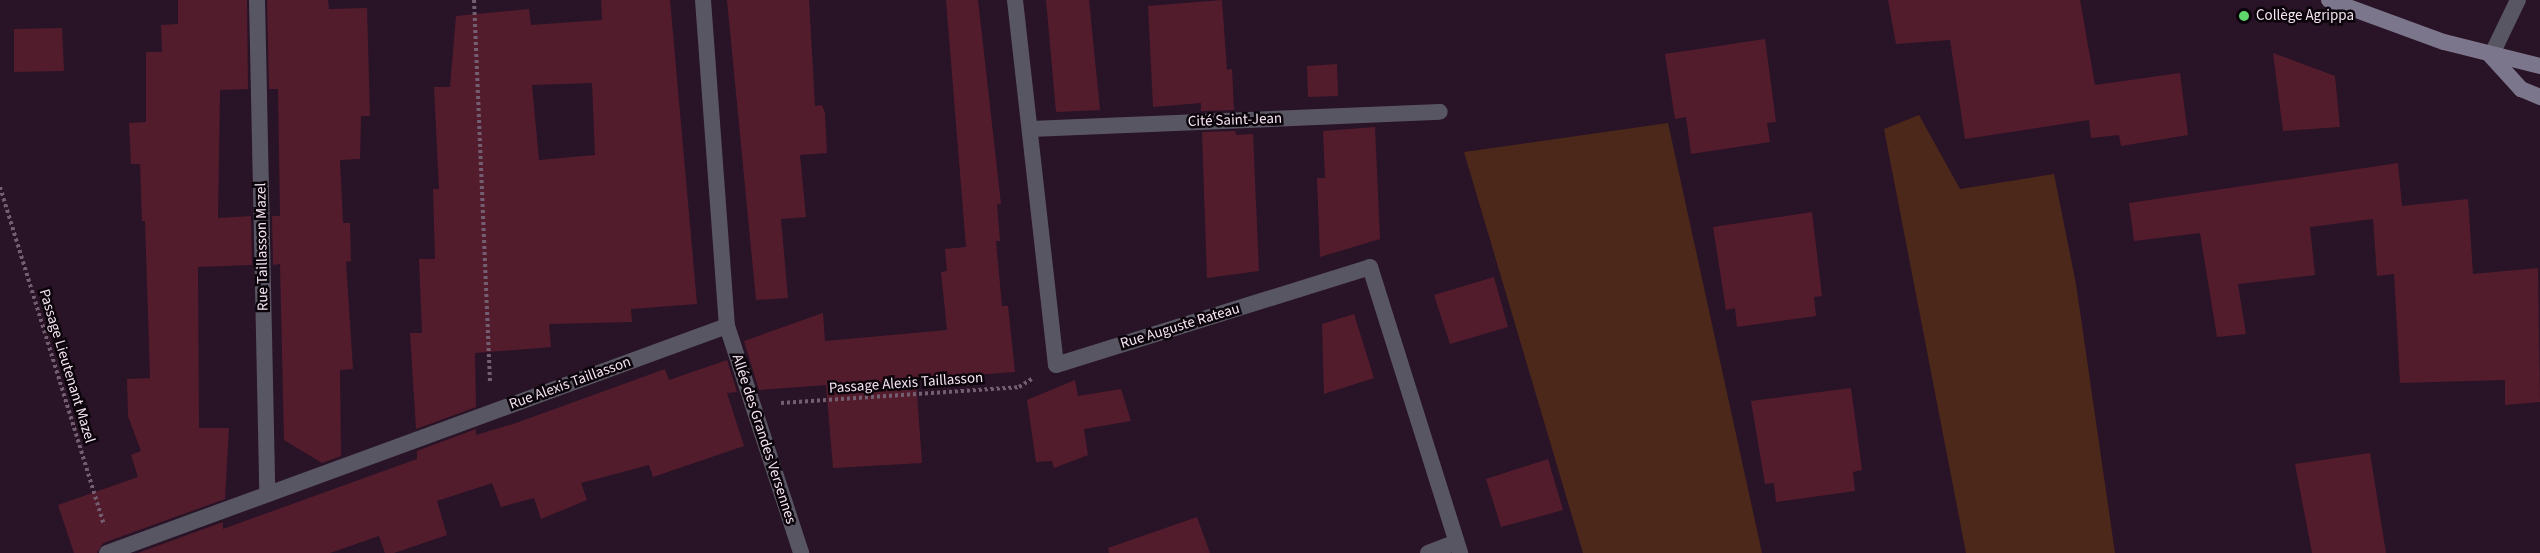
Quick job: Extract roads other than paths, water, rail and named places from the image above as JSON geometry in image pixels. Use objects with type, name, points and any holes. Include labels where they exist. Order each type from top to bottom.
[{"type":"main road","points":[[2329,0],[2491,56],[2540,66]]},
{"type":"main road","points":[[2491,56],[2521,89],[2540,97]]},
{"type":"street","name":"Rue Taillasson Mazel","points":[[256,0],[267,494]]},
{"type":"street","points":[[703,0],[727,326]]},
{"type":"street","points":[[1015,0],[1031,129]]},
{"type":"street","points":[[2491,56],[2518,0]]},
{"type":"street","name":"Cité Saint-Jean","points":[[1031,129],[1440,112]]},
{"type":"street","name":"Rue Auguste Rateau","points":[[1031,129],[1056,365],[1370,267],[1458,548]]},
{"type":"street","name":"Rue Alexis Taillasson","points":[[110,552],[727,326]]},
{"type":"street","name":"Allée des Grandes Versennes","points":[[727,326],[801,553]]},
{"type":"street","points":[[1428,553],[1458,548]]},
{"type":"place","name":"Collège Agrippa","points":[[2244,16]]}]
